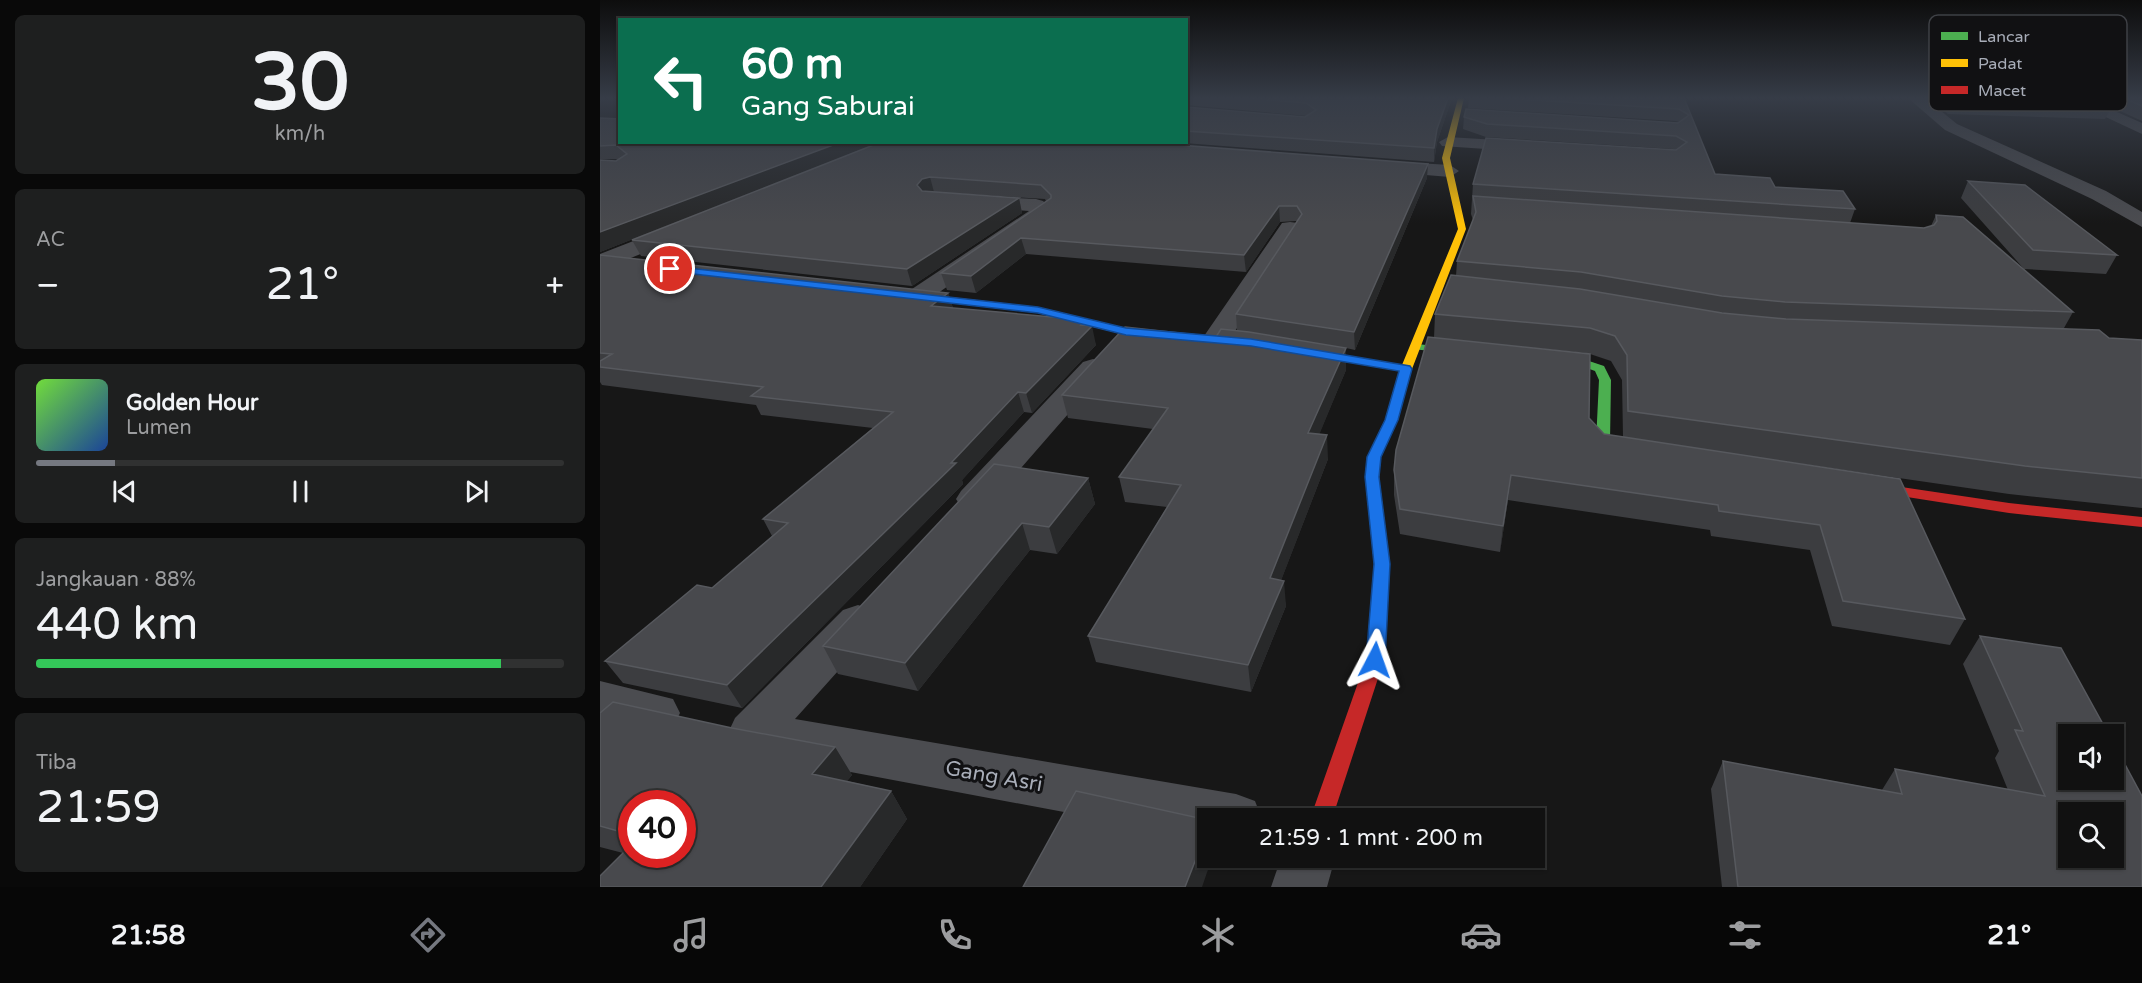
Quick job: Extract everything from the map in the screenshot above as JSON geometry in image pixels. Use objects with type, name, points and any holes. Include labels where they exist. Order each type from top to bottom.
[{"type":"street","points":[[1978,139],[2099,195],[2142,221]]},
{"type":"street","points":[[1325,808],[1375,660],[1382,564],[1372,477],[1374,457],[1391,420],[1406,369],[1416,347],[1451,290],[1462,229],[1446,158],[1448,142],[1550,148]]},
{"type":"street","points":[[1362,165],[1450,171]]},
{"type":"street","points":[[918,296],[1043,211],[1036,205],[956,201]]},
{"type":"street","points":[[1458,206],[1482,208]]},
{"type":"street","points":[[601,261],[696,223]]},
{"type":"street","points":[[1216,339],[1290,228]]},
{"type":"street","points":[[601,261],[638,265]]},
{"type":"street","points":[[895,294],[1038,310],[1126,332],[1182,336]]},
{"type":"street","points":[[953,520],[1126,332]]},
{"type":"street","points":[[1416,347],[1484,354]]},
{"type":"street","points":[[1284,348],[1406,369]]},
{"type":"street","points":[[1529,358],[1586,364],[1600,369],[1605,380],[1604,442],[1612,448],[1655,455]]},
{"type":"street","points":[[1844,483],[2009,508],[2142,522]]},
{"type":"street","points":[[752,734],[881,597]]},
{"type":"street","name":"Gang Asri","points":[[600,700],[752,734],[1197,812]]},
{"type":"street","points":[[1299,887],[1305,868]]},
{"type":"building","points":[[600,139],[618,139],[618,144],[836,144],[600,232],[600,160],[616,161],[627,154],[616,145],[600,146]]},
{"type":"building","points":[[1308,139],[1435,139],[1434,148]]},
{"type":"building","points":[[1486,139],[1676,150],[1687,142],[1682,139],[1701,139],[1715,174],[1770,178],[1775,187],[1843,191],[1855,209],[1473,184]]},
{"type":"building","points":[[876,144],[1165,144],[1428,164],[1354,332],[1236,314],[1302,214],[1297,206],[1279,206],[1244,255],[1021,238],[971,276],[941,273],[1051,198],[1051,195],[1041,185],[930,177],[922,179],[917,185],[922,191],[1019,198],[907,269],[632,240]]},
{"type":"building","points":[[1968,181],[2025,185],[2117,255],[2033,250]]},
{"type":"building","points":[[1473,196],[1924,228],[1934,225],[1937,221],[1936,215],[1963,217],[2073,312],[1785,302],[1722,296],[1581,272],[1457,261],[1476,212]]},
{"type":"building","points":[[600,255],[948,293],[931,306],[1086,320],[1081,325],[1092,326],[1026,393],[1018,392],[951,463],[956,463],[727,685],[605,661],[697,585],[712,588],[788,523],[763,519],[893,412],[751,396],[763,387],[600,367],[600,361],[612,354],[600,353]]},
{"type":"building","points":[[1451,275],[1580,289],[1722,313],[1786,319],[2099,330],[2109,338],[2142,340],[2142,478],[2025,466],[1628,411],[1627,355],[1615,336],[1590,328],[1435,314]]},
{"type":"building","points":[[1125,327],[1216,337],[1221,329],[1346,348],[1308,433],[1327,435],[1270,578],[1284,581],[1248,665],[1088,636],[1181,485],[1119,477],[1168,408],[1062,395]]},
{"type":"building","points":[[1428,337],[1590,354],[1589,418],[1604,434],[1900,479],[1965,619],[1843,601],[1820,525],[1719,511],[1718,505],[1511,475],[1503,526],[1400,509],[1394,470],[1396,450]]},
{"type":"building","points":[[994,464],[1088,478],[1049,527],[1022,523],[905,663],[823,646]]},
{"type":"building","points":[[1980,636],[2061,648],[2103,724],[2058,724],[2058,790],[2124,790],[2124,763],[2142,796],[2142,887],[1738,887],[1723,761],[1902,794],[1895,769],[2045,796],[2015,730],[2023,731]]},
{"type":"building","points":[[613,702],[732,728],[835,747],[812,774],[891,791],[821,887],[600,887],[600,876],[618,858],[618,868],[696,868],[696,790],[618,790],[618,831],[600,826],[600,713]]},
{"type":"building","points":[[1076,791],[1197,818],[1197,856],[1185,887],[1023,887]]},
{"type":"traffic: fast","points":[[1416,347],[1469,352]]},
{"type":"traffic: fast","points":[[1545,360],[1586,364],[1600,369],[1605,380],[1603,442],[1612,449],[1638,453]]},
{"type":"traffic: slow","points":[[1380,596],[1382,564],[1372,477],[1374,457],[1391,420],[1406,369],[1462,229],[1446,158],[1451,139]]},
{"type":"traffic: slow","points":[[1089,323],[1126,332],[1167,335]]},
{"type":"traffic: slow","points":[[1301,351],[1406,369]]},
{"type":"traffic: jam","points":[[907,295],[1038,310],[1089,323]]},
{"type":"traffic: jam","points":[[1861,486],[2009,508],[2142,522]]},
{"type":"traffic: jam","points":[[1325,808],[1375,660],[1380,596]]},
{"type":"route","points":[[670,269],[1038,310],[1126,332],[1251,343],[1406,369],[1391,420],[1374,457],[1372,477],[1382,564],[1375,660]]}]
